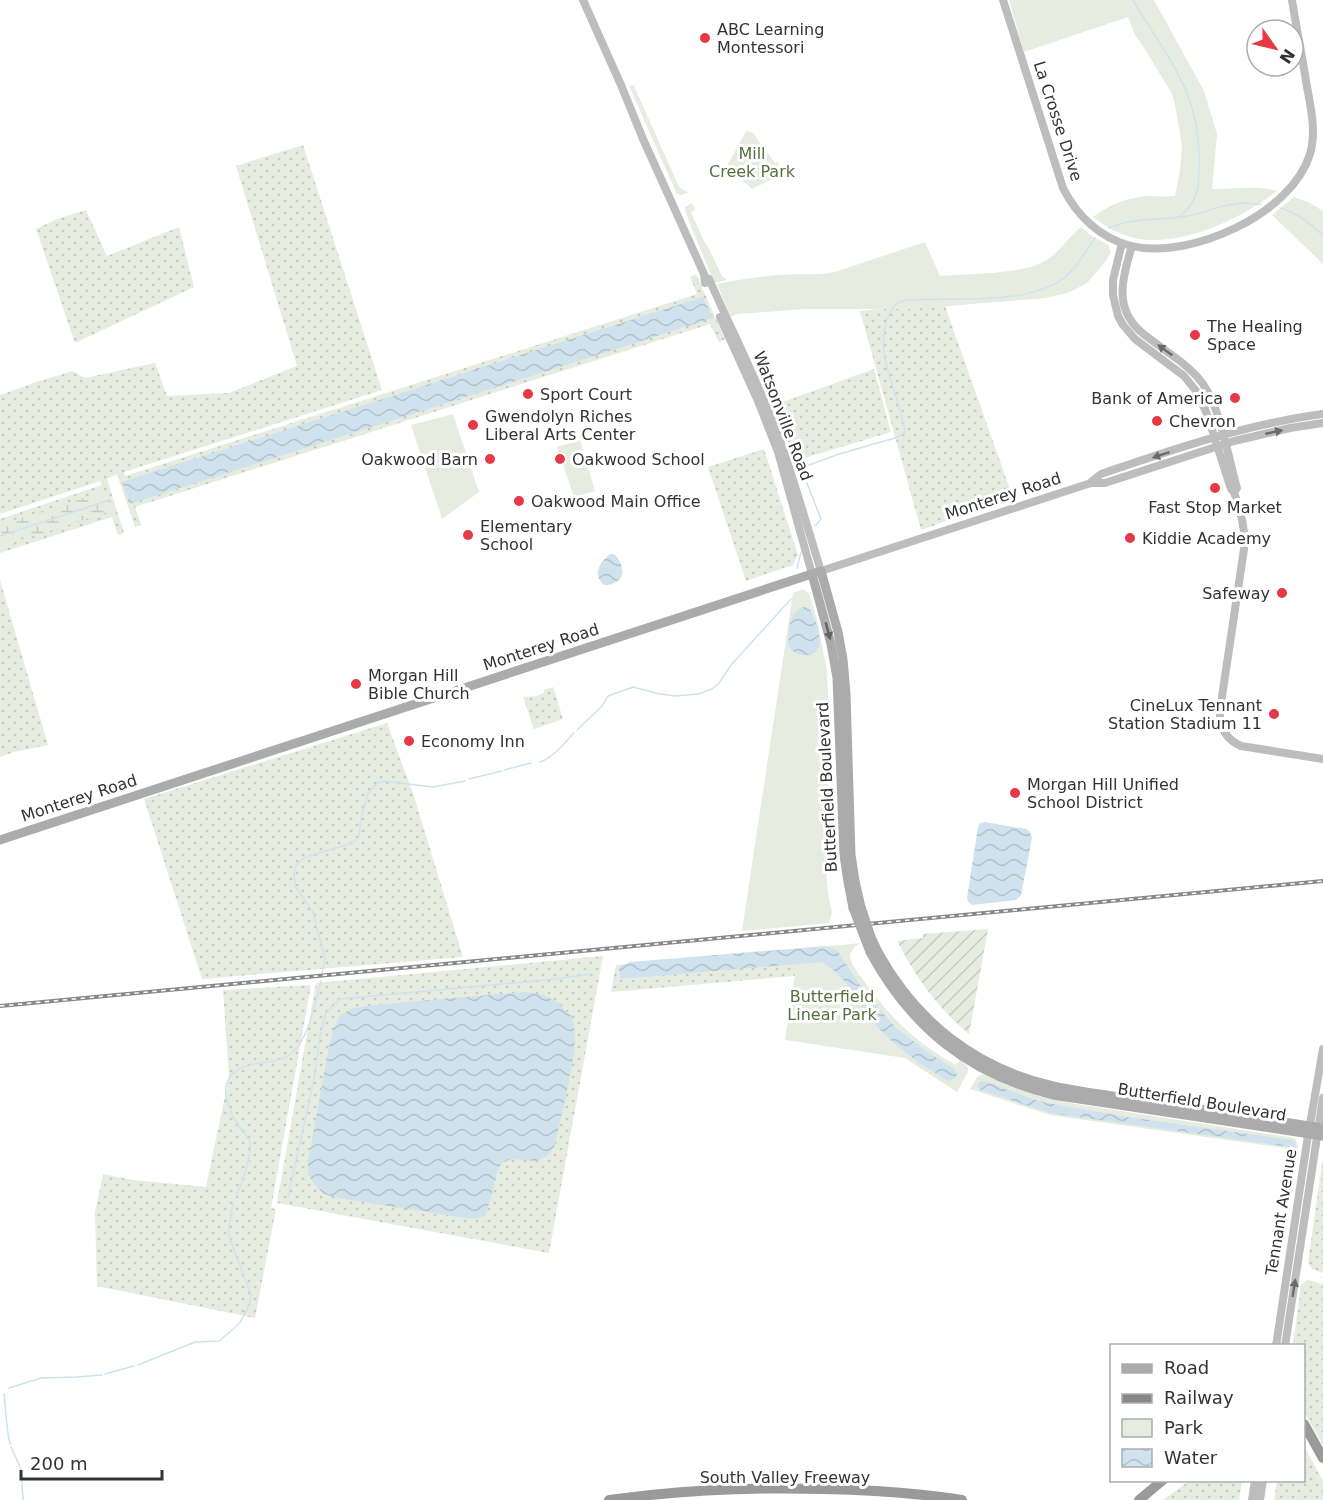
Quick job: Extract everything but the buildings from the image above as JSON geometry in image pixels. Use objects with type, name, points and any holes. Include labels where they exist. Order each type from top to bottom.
[{"type":"highway","points":[[1305,1426],[1323,1458]]},
{"type":"highway","points":[[1139,1500],[1161,1482]]},
{"type":"highway","name":"South Valley Freeway","points":[[609,1500],[687,1492],[770,1488],[862,1490],[961,1500]]},
{"type":"main road","name":"Watsonville Road","points":[[583,0],[705,277],[709,279],[711,292],[774,441],[816,573]]},
{"type":"main road","name":"La Crosse Drive","points":[[1003,0],[1063,188],[1072,203],[1096,230],[1122,243],[1151,248],[1195,242],[1247,222],[1287,193],[1307,162],[1313,126],[1292,0]]},
{"type":"main road","points":[[1122,243],[1113,280],[1113,295],[1118,316],[1135,339],[1179,372],[1193,387],[1220,440]]},
{"type":"main road","points":[[1132,246],[1122,287],[1122,298],[1127,312],[1139,330],[1185,364],[1208,392],[1212,400],[1231,489],[1243,519],[1244,541],[1220,723],[1228,737],[1241,746],[1323,759]]},
{"type":"main road","name":"Monterey Road","points":[[0,840],[1091,483],[1105,483],[1268,424],[1323,414]]},
{"type":"main road","name":"Monterey Road","points":[[1220,440],[1323,423]]},
{"type":"main road","name":"Butterfield Boulevard","points":[[816,573],[838,632],[843,658],[851,855],[857,907],[871,937],[874,952],[906,995],[931,1022],[969,1051],[1007,1072],[1054,1087],[1317,1131]]},
{"type":"main road","name":"Tennant Avenue","points":[[1285,1344],[1317,1131],[1323,1048]]},
{"type":"main road","name":"Tennant Avenue","points":[[1276,1344],[1323,1098]]},
{"type":"main road","points":[[1252,1500],[1255,1482]]},
{"type":"main road","points":[[1260,1500],[1263,1482]]},
{"type":"green space","points":[[1009,0],[1154,0],[1204,91],[1217,134],[1212,189],[1254,188],[1277,191],[1228,221],[1210,229],[1171,239],[1134,238],[1098,221],[1093,217],[1125,200],[1146,196],[1175,196],[1182,146],[1172,94],[1135,35],[1128,17],[1024,52]]},
{"type":"green space","points":[[631,85],[634,86],[679,187],[688,193],[680,195],[676,192],[630,88]]},
{"type":"green space","name":"Mill Creek Park","points":[[747,131],[753,133],[775,163],[779,162],[780,175],[752,189],[727,166]]},
{"type":"green space","points":[[303,145],[382,390],[124,472],[125,476],[697,294],[690,277],[696,274],[725,339],[719,342],[710,324],[135,507],[141,525],[135,527],[117,474],[107,479],[124,533],[118,535],[112,517],[0,553],[0,519],[102,485],[100,481],[0,514],[0,395],[73,371],[85,378],[155,363],[167,396],[229,393],[297,366],[236,166]]},
{"type":"green space","points":[[1294,197],[1323,211],[1323,264],[1272,215]]},
{"type":"green space","points":[[692,203],[695,210],[691,212],[705,243],[722,276],[727,280],[714,283],[685,211],[685,207]]},
{"type":"green space","points":[[86,210],[107,256],[179,227],[194,287],[75,343],[36,229],[57,219]]},
{"type":"green space","points":[[1081,227],[1108,245],[1111,252],[1087,283],[1070,292],[1046,298],[912,309],[804,309],[737,314],[731,317],[717,284],[778,275],[835,272],[925,242],[940,276],[1022,269],[1049,259]]},
{"type":"green space","points":[[944,303],[1013,498],[921,530],[860,311]]},
{"type":"green space","points":[[874,369],[891,432],[795,461],[774,405]]},
{"type":"green space","points":[[453,414],[479,492],[442,519],[411,425]]},
{"type":"green space","points":[[580,440],[595,491],[574,497],[557,447]]},
{"type":"green space","points":[[764,449],[798,555],[793,565],[746,581],[708,467]]},
{"type":"green space","points":[[107,490],[114,510],[0,547],[0,525]]},
{"type":"green space","points":[[0,580],[48,745],[0,757]]},
{"type":"green space","points":[[803,589],[809,594],[817,619],[827,671],[830,745],[825,858],[832,912],[829,923],[742,931],[793,593]]},
{"type":"green space","points":[[553,687],[563,719],[534,729],[523,697],[536,696]]},
{"type":"green space","points":[[387,723],[413,793],[463,957],[202,979],[144,799]]},
{"type":"green space","points":[[988,929],[969,1034],[928,991],[897,941],[923,938],[923,934]]},
{"type":"green space","name":"Butterfield Linear Park","points":[[861,943],[851,952],[851,961],[881,1003],[904,1028],[929,1048],[956,1065],[960,1060],[968,1067],[968,1072],[957,1092],[905,1058],[785,1040],[799,949]]},
{"type":"green space","points":[[799,949],[795,976],[611,992],[616,965]]},
{"type":"green space","points":[[603,956],[549,1253],[277,1203],[316,983]]},
{"type":"green space","points":[[311,985],[271,1208],[276,1209],[255,1318],[97,1286],[95,1212],[103,1174],[133,1180],[206,1187],[229,1077],[223,990]]},
{"type":"green space","points":[[983,1074],[1039,1096],[1076,1104],[1295,1138],[1298,1150],[1050,1115],[970,1089],[977,1077]]},
{"type":"green space","points":[[1323,1156],[1323,1273],[1312,1269],[1308,1263]]},
{"type":"green space","points":[[1308,1280],[1323,1284],[1323,1445],[1305,1414],[1305,1344],[1293,1344],[1301,1285]]},
{"type":"green space","points":[[1305,1448],[1323,1481],[1323,1500],[1274,1500],[1277,1482],[1305,1482]]},
{"type":"green space","points":[[1188,1482],[1242,1482],[1239,1500],[1163,1500]]},
{"type":"water","points":[[703,297],[713,318],[130,504],[122,482]]},
{"type":"water","points":[[610,554],[614,554],[619,561],[622,573],[618,581],[604,585],[598,577],[598,569]]},
{"type":"water","points":[[803,607],[811,611],[820,642],[817,650],[809,655],[794,652],[788,645],[792,618]]},
{"type":"water","points":[[980,823],[1026,829],[1032,838],[1021,895],[1016,900],[972,905],[967,898],[978,827]]},
{"type":"water","points":[[825,946],[837,950],[863,990],[895,1027],[953,1068],[957,1074],[955,1078],[948,1081],[900,1048],[875,1024],[838,974],[821,962],[620,979],[619,967],[630,962]]},
{"type":"water","points":[[526,992],[544,995],[559,1003],[572,1017],[575,1035],[574,1052],[554,1148],[547,1156],[536,1161],[511,1159],[501,1163],[486,1214],[477,1219],[465,1218],[338,1198],[324,1194],[314,1184],[308,1174],[308,1162],[329,1047],[340,1015],[353,1008],[384,1004]]},
{"type":"water","points":[[984,1081],[1038,1101],[1121,1116],[1292,1140],[1296,1148],[1050,1113],[980,1090],[979,1082]]},
{"type":"waterway","points":[[1133,0],[1180,77],[1194,116],[1198,139],[1198,187],[1191,205],[1179,217]]},
{"type":"waterway","points":[[1109,228],[1138,221],[1177,218],[1235,204],[1261,204]]},
{"type":"waterway","points":[[1281,208],[1304,219],[1323,236]]},
{"type":"waterway","points":[[815,526],[821,519],[801,468],[895,438],[905,431],[883,346],[888,317],[896,305],[908,300],[1010,296],[1049,287],[1073,269],[1095,238]]},
{"type":"waterway","points":[[0,536],[110,500]]},
{"type":"waterway","points":[[797,568],[801,552]]},
{"type":"waterway","points":[[577,730],[602,706],[608,696],[633,687],[675,696],[698,694],[712,689],[791,599]]},
{"type":"waterway","points":[[540,762],[554,753],[574,733]]},
{"type":"waterway","points":[[504,770],[531,763]]},
{"type":"waterway","points":[[469,779],[502,771]]},
{"type":"waterway","points":[[322,974],[325,959],[313,912],[295,886],[294,871],[297,864],[306,857],[352,843],[359,837],[361,818],[368,793],[376,784],[383,781],[433,787],[465,781]]},
{"type":"waterway","points":[[288,1197],[326,1013],[340,999],[591,974]]},
{"type":"waterway","points":[[236,1197],[248,1163],[250,1144],[230,1109],[226,1097],[226,1086],[230,1076],[237,1070],[245,1066],[275,1061],[292,1053],[307,1029],[321,981]]},
{"type":"waterway","points":[[138,1365],[195,1342],[219,1341],[241,1321],[250,1303],[251,1295],[228,1234],[233,1203]]},
{"type":"waterway","points":[[105,1374],[134,1366]]},
{"type":"waterway","points":[[9,1388],[41,1378],[102,1375]]},
{"type":"waterway","points":[[4,1394],[10,1444]]},
{"type":"waterway","points":[[11,1447],[21,1469],[23,1500]]},
{"type":"railway","points":[[0,1006],[1323,881]]},
{"type":"place","name":"ABC Learning Montessori","points":[[705,38]]},
{"type":"place","name":"The Healing Space","points":[[1195,335]]},
{"type":"place","name":"Sport Court","points":[[528,394]]},
{"type":"place","name":"Bank of America","points":[[1235,398]]},
{"type":"place","name":"Chevron","points":[[1157,421]]},
{"type":"place","name":"Gwendolyn Riches Liberal Arts Center","points":[[473,425]]},
{"type":"place","name":"Oakwood Barn","points":[[490,459]]},
{"type":"place","name":"Oakwood School","points":[[560,459]]},
{"type":"place","name":"Fast Stop Market","points":[[1215,488]]},
{"type":"place","name":"Oakwood Main Office","points":[[519,501]]},
{"type":"place","name":"Elementary School","points":[[468,535]]},
{"type":"place","name":"Kiddie Academy","points":[[1130,538]]},
{"type":"place","name":"Safeway","points":[[1282,593]]},
{"type":"place","name":"Morgan Hill Bible Church","points":[[356,684]]},
{"type":"place","name":"CineLux Tennant Station Stadium 11","points":[[1274,714]]},
{"type":"place","name":"Economy Inn","points":[[409,741]]},
{"type":"place","name":"Morgan Hill Unified School District","points":[[1015,793]]}]
